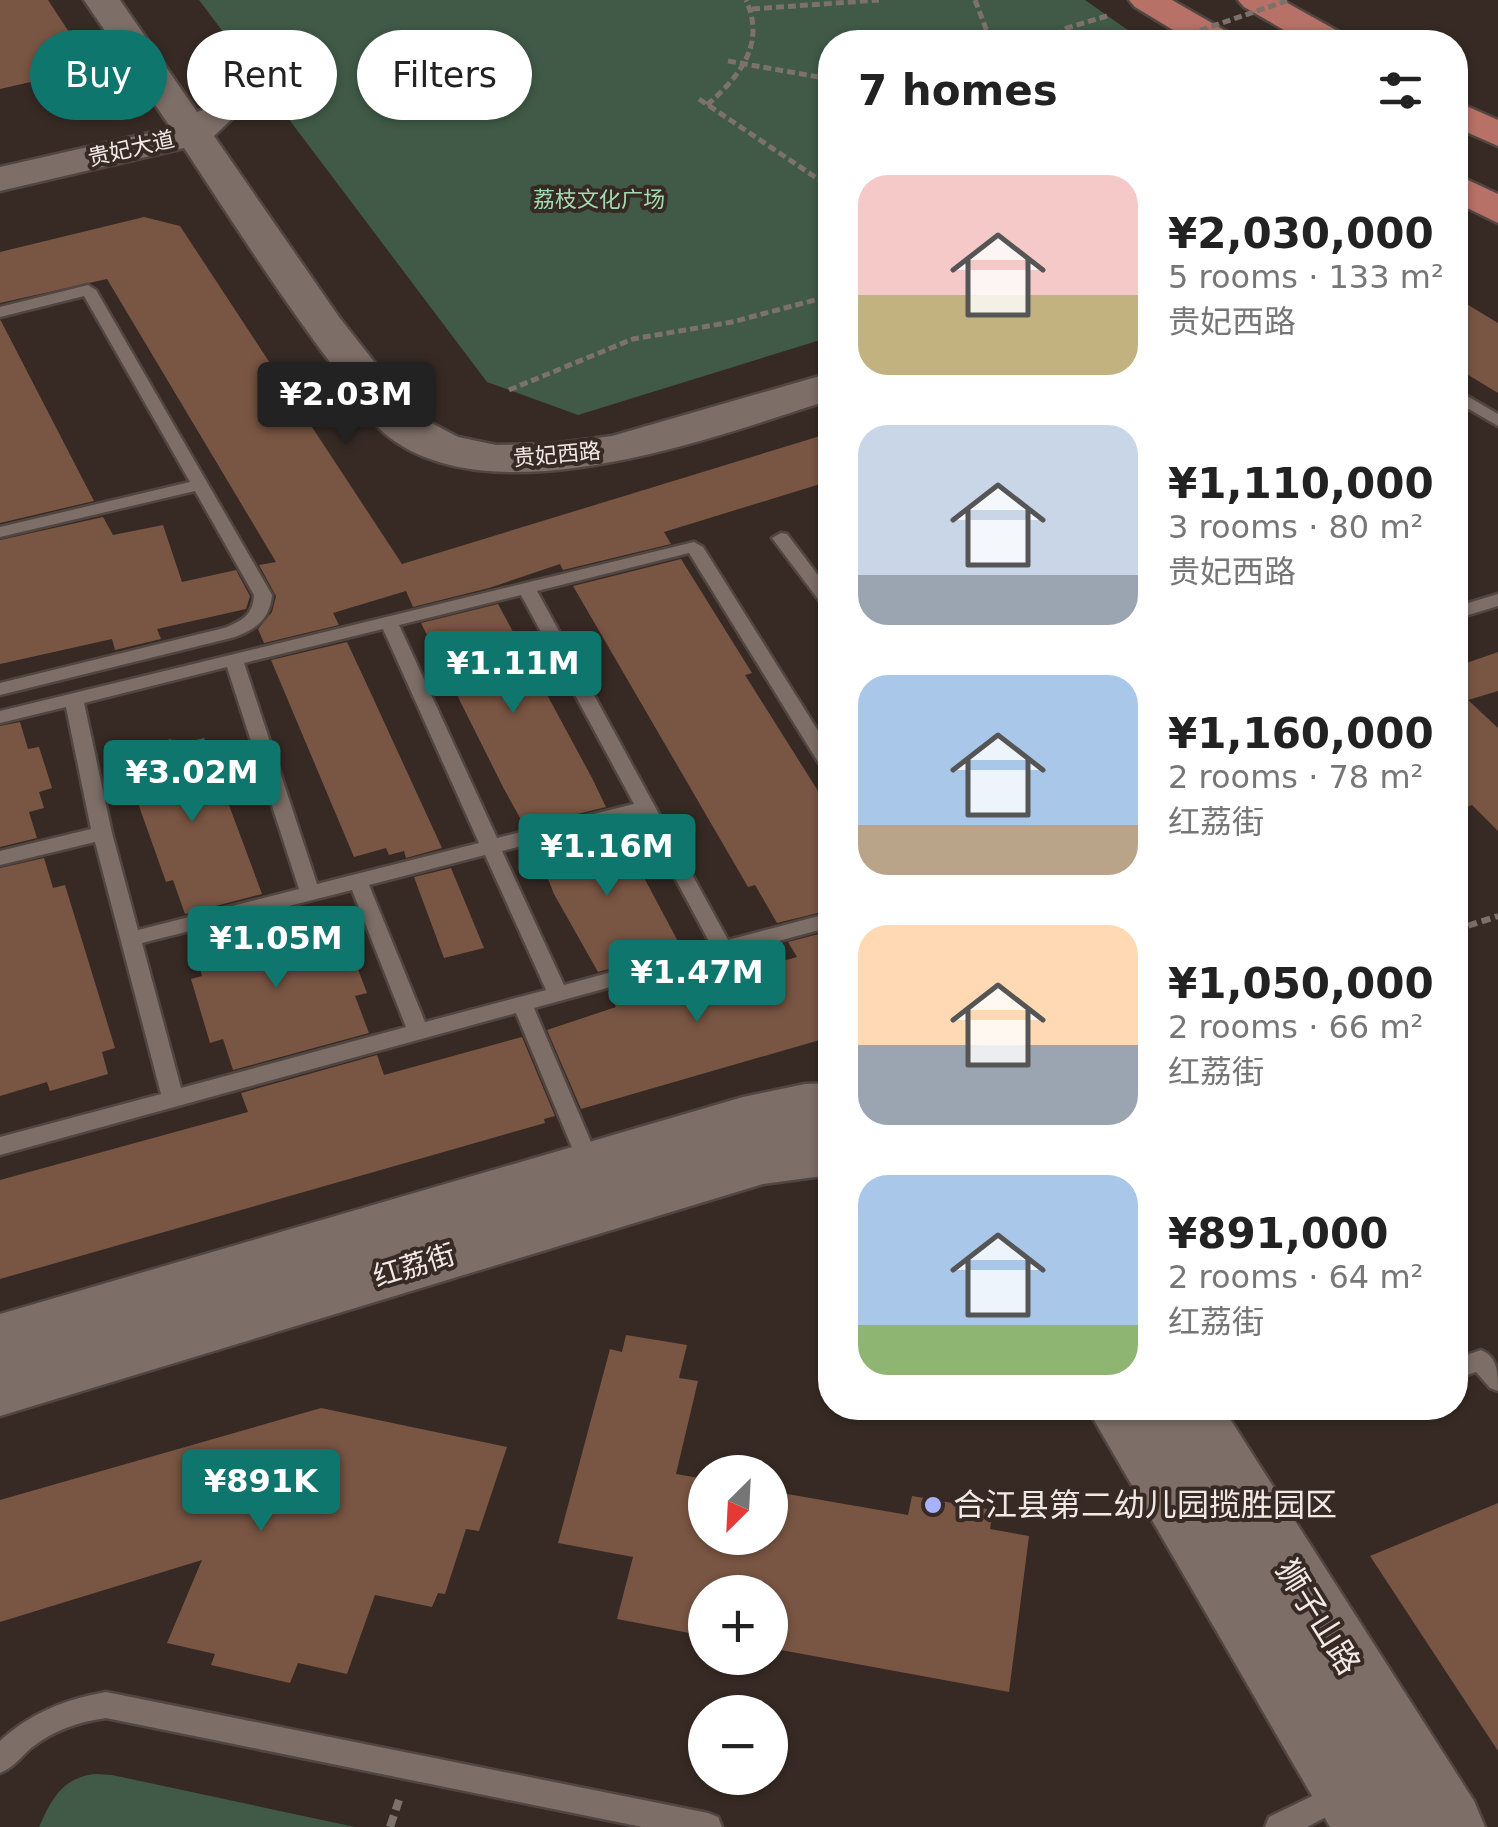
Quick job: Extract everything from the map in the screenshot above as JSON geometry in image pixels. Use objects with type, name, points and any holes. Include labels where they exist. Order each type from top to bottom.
[{"type":"main road","points":[[102,0],[187,110]]},
{"type":"main road","points":[[137,0],[187,103]]},
{"type":"main road","points":[[1147,0],[1198,30]]},
{"type":"main road","points":[[1256,0],[1309,30]]},
{"type":"main road","points":[[1468,119],[1498,136]]},
{"type":"main road","name":"贵妃大道","points":[[0,151],[195,120]]},
{"type":"main road","name":"贵妃大道","points":[[0,179],[195,120]]},
{"type":"main road","name":"贵妃西路","points":[[195,120],[427,404],[452,422],[521,438],[578,433],[818,368]]},
{"type":"main road","name":"贵妃西路","points":[[195,120],[324,326],[400,424],[428,441],[471,454],[522,461],[587,454],[818,389]]},
{"type":"main road","points":[[1468,195],[1498,211]]},
{"type":"main road","name":"红荔街","points":[[0,1388],[599,1186],[743,1121],[818,1106]]},
{"type":"main road","name":"红荔街","points":[[0,1342],[599,1186],[818,1153]]},
{"type":"main road","points":[[1127,1420],[1361,1809]]},
{"type":"main road","name":"狮子山路","points":[[1194,1420],[1448,1827]]},
{"type":"lane","points":[[0,312],[88,290],[264,594],[263,608],[256,619],[229,633],[0,689]]},
{"type":"lane","points":[[1468,402],[1498,421]]},
{"type":"lane","points":[[0,532],[200,484]]},
{"type":"lane","points":[[782,538],[818,587]]},
{"type":"lane","points":[[0,717],[694,547],[818,746]]},
{"type":"lane","points":[[527,590],[723,949]]},
{"type":"lane","points":[[1468,610],[1498,600]]},
{"type":"lane","points":[[388,621],[558,994]]},
{"type":"lane","points":[[233,658],[310,893]]},
{"type":"lane","points":[[74,700],[102,834],[173,1099]]},
{"type":"lane","points":[[130,939],[647,807]]},
{"type":"lane","points":[[0,858],[102,834]]},
{"type":"lane","points":[[358,881],[418,1032]]},
{"type":"lane","points":[[0,1146],[818,923]]},
{"type":"lane","points":[[522,1004],[599,1186]]},
{"type":"lane","points":[[1468,1364],[1481,1360],[1498,1381]]},
{"type":"lane","points":[[0,1760],[42,1722],[74,1709],[106,1704],[708,1827]]},
{"type":"lane","points":[[1280,1827],[1361,1809]]},
{"type":"path","points":[[706,105],[728,87],[756,43],[752,9],[746,0]]},
{"type":"path","points":[[752,9],[878,0]]},
{"type":"path","points":[[974,0],[986,30]]},
{"type":"path","points":[[1201,30],[1288,0]]},
{"type":"path","points":[[1058,30],[1108,16]]},
{"type":"path","points":[[728,61],[818,77]]},
{"type":"path","points":[[699,100],[818,179]]},
{"type":"path","points":[[509,390],[634,339],[732,322],[818,299]]},
{"type":"path","points":[[1468,926],[1498,916]]},
{"type":"green space","name":"荔枝文化广场","points":[[199,0],[1085,0],[1128,30],[818,30],[818,341],[578,415],[487,382],[289,120],[337,120],[337,30],[222,30]]},
{"type":"green space","points":[[94,1774],[355,1827],[39,1827],[53,1799],[66,1785]]},
{"type":"building","points":[[0,0],[48,0],[68,30],[30,30],[30,82],[0,89]]},
{"type":"building","points":[[144,217],[180,226],[402,564],[818,437],[818,485],[664,532],[671,544],[563,570],[560,564],[489,588],[413,607],[406,591],[333,613],[339,625],[264,643],[258,629],[272,612],[276,596],[259,565],[276,562],[107,279],[0,303],[0,252]]},
{"type":"building","points":[[1468,305],[1498,323],[1498,393],[1468,375]]},
{"type":"building","points":[[1,321],[94,501],[0,523]]},
{"type":"building","points":[[103,517],[113,535],[163,525],[182,582],[236,570],[250,596],[246,609],[157,629],[161,639],[115,650],[112,639],[0,664],[0,540]]},
{"type":"building","points":[[681,559],[752,673],[745,675],[818,791],[818,913],[777,923],[755,885],[748,887],[573,586]]},
{"type":"building","points":[[498,604],[606,807],[525,827],[504,789],[421,623]]},
{"type":"building","points":[[347,642],[442,848],[406,858],[404,851],[389,855],[386,848],[354,857],[271,660]]},
{"type":"building","points":[[1498,652],[1498,691],[1468,700],[1468,662]]},
{"type":"building","points":[[1468,700],[1498,728],[1498,831],[1472,805],[1468,806]]},
{"type":"building","points":[[20,722],[28,749],[39,747],[52,788],[39,792],[44,808],[29,812],[37,838],[0,847],[0,726]]},
{"type":"building","points":[[204,738],[262,894],[185,914],[173,880],[166,882],[139,806],[127,769],[135,767],[129,750],[171,739],[173,746]]},
{"type":"building","points":[[616,825],[682,949],[598,972],[554,894],[535,846]]},
{"type":"building","points":[[44,858],[53,888],[65,885],[115,1048],[102,1052],[108,1074],[50,1091],[47,1082],[0,1096],[0,868]]},
{"type":"building","points":[[451,868],[484,948],[444,958],[414,877]]},
{"type":"building","points":[[270,915],[279,941],[328,927],[336,947],[348,943],[367,993],[355,996],[369,1033],[233,1070],[223,1039],[210,1043],[191,979],[202,976],[192,934]]},
{"type":"building","points":[[818,934],[818,1040],[581,1109],[547,1030],[616,1007],[608,992],[693,968],[701,983],[797,957],[788,942]]},
{"type":"building","points":[[522,1037],[555,1116],[544,1119],[545,1123],[0,1279],[0,1180],[248,1112],[241,1093],[377,1055],[384,1075]]},
{"type":"building","points":[[626,1335],[687,1345],[679,1378],[698,1381],[676,1474],[688,1476],[688,1555],[788,1555],[788,1494],[908,1515],[912,1496],[993,1510],[990,1529],[1029,1536],[1009,1692],[788,1651],[788,1575],[688,1575],[688,1633],[617,1619],[633,1557],[558,1543],[610,1349],[622,1352]]},
{"type":"building","points":[[321,1408],[507,1447],[479,1531],[466,1529],[445,1594],[438,1593],[432,1607],[375,1595],[347,1674],[298,1663],[290,1683],[211,1665],[215,1654],[167,1643],[202,1560],[0,1622],[0,1500]]},
{"type":"building","points":[[1498,1503],[1498,1751],[1370,1556]]},
{"type":"place","name":"合江县第二幼儿园揽胜园区","points":[[933,1505]]}]
